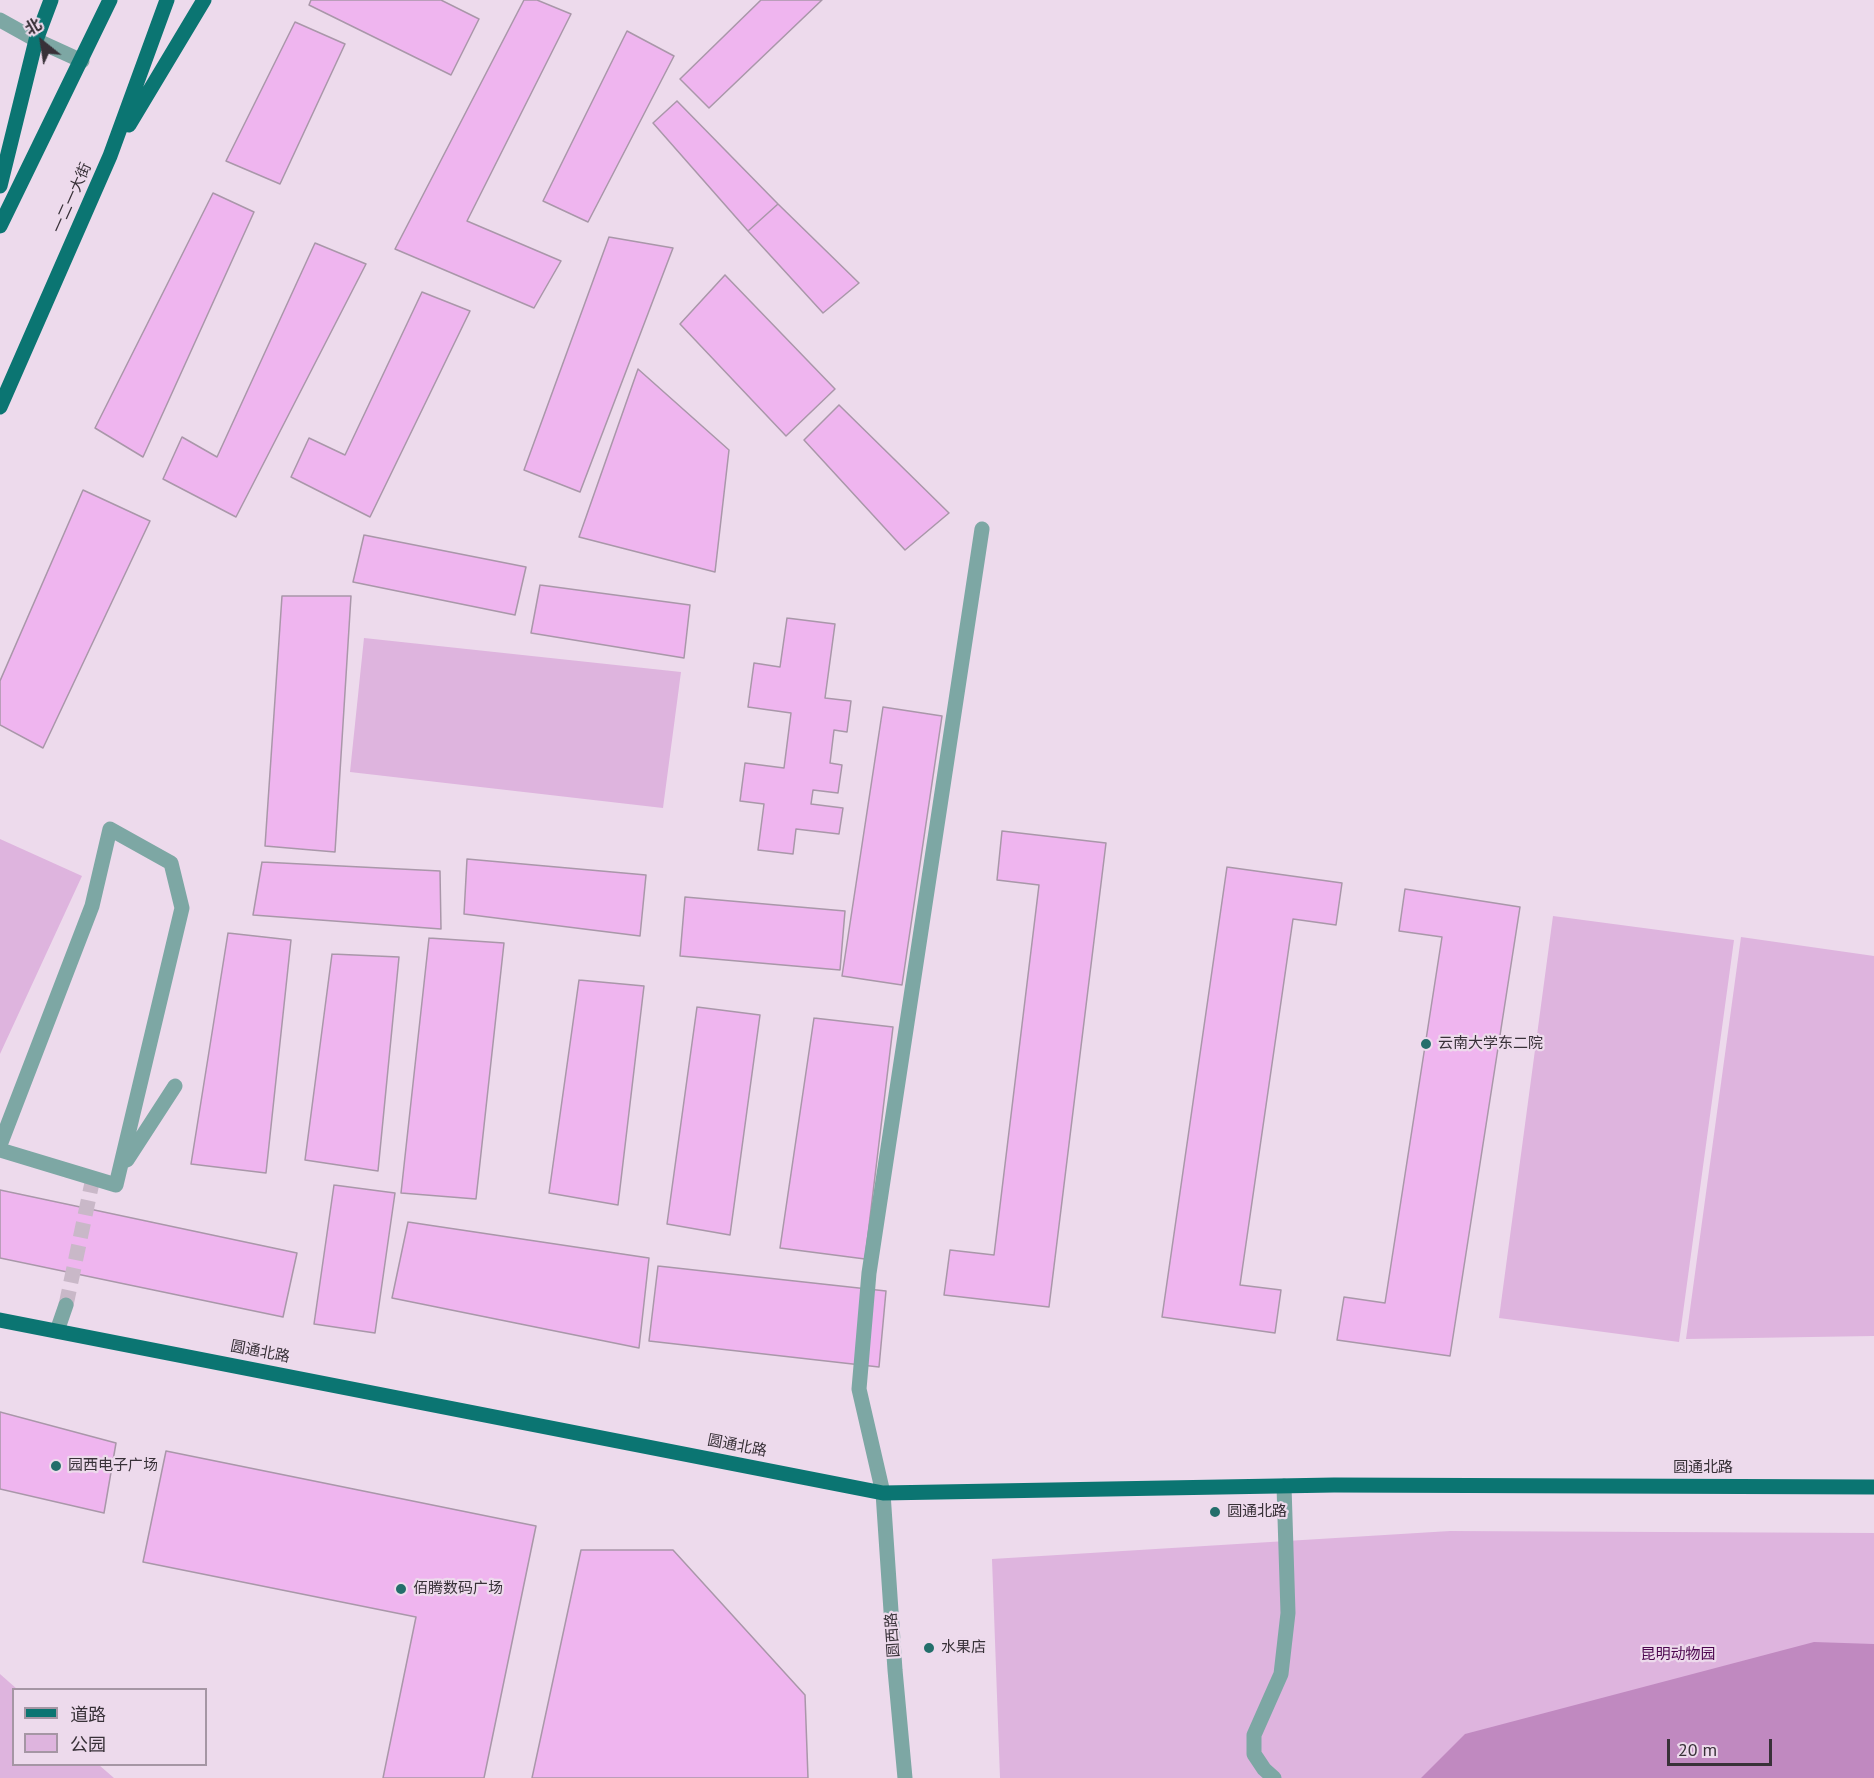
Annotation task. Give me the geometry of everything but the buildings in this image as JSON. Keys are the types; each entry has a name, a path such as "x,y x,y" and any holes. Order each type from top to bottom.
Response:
{"main road":[{"path":"0,186 36,40 51,0"},
{"path":"0,226 110,0"},
{"name":"一二一大街","path":"0,407 110,156 167,0"},
{"path":"110,156 204,0"},
{"name":"圆通北路","path":"0,1320 883,1492 1284,1486 1874,1487"}],"street":[{"path":"0,20 82,61"},
{"name":"圆西路","path":"905,1778 883,1492 859,1389 869,1274 982,529"},
{"path":"0,1144 92,906 110,830 171,863 182,908 116,1185 0,1150"},
{"path":"120,1170 175,1086"},
{"path":"57,1331 66,1305"},
{"path":"1274,1778 1254,1754 1254,1736 1281,1674 1288,1613 1284,1486"}],"green space":[{"path":"364,638 681,672 663,808 350,772"},
{"path":"0,839 82,876 0,1054"},
{"path":"1553,916 1734,940 1679,1342 1499,1318"},
{"path":"1741,937 1874,956 1874,1336 1686,1339"},
{"name":"昆明动物园","path":"1450,1531 1874,1533 1874,1778 1000,1778 992,1559"},
{"path":"0,1674 16,1688 12,1688 12,1766 100,1766 114,1778 0,1778"}],"shaded area":[{"path":"1814,1642 1874,1644 1874,1778 1421,1778 1465,1734"}],"tunnel":[{"path":"66,1305 93,1178"}],"place":[{"name":"云南大学东二院","path":"1426,1044"},
{"name":"园西电子广场","path":"56,1466"},
{"name":"圆通北路","path":"1215,1512"},
{"name":"佰腾数码广场","path":"401,1589"},
{"name":"水果店","path":"929,1648"}]}
